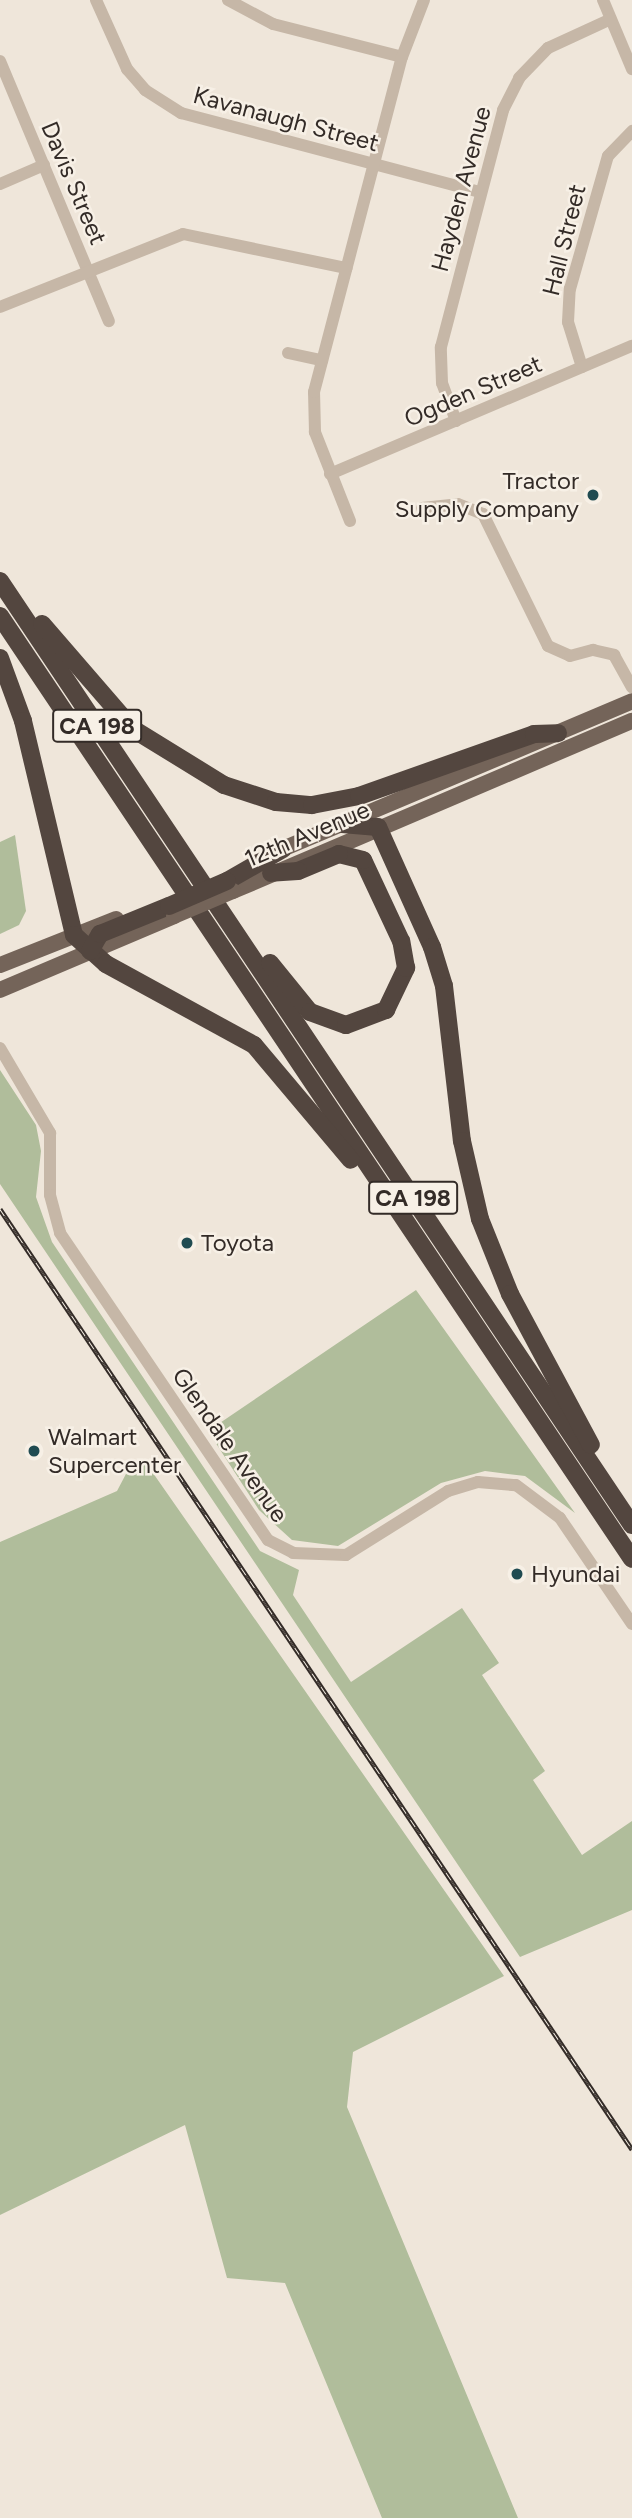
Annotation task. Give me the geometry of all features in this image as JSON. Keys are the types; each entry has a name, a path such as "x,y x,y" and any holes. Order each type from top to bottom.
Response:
{"highway":[{"path":"0,567 88,684 125,722 205,774 258,798 331,803 431,774 534,734 558,733"},
{"name":"CA 198","path":"0,581 632,1524"},
{"name":"CA 198","path":"0,616 632,1559"},
{"path":"0,658 23,721 74,934 90,951 233,1030 277,1066 481,1335"},
{"path":"342,824 378,827 444,986 464,1152 495,1262 632,1524"},
{"path":"90,951 100,934 228,882 283,849"},
{"path":"194,872 310,1012 346,1025 386,1010 402,987 406,956 369,867 348,853 271,873"}],"main road":[{"name":"12th Avenue","path":"283,849 632,701"},
{"name":"12th Avenue","path":"228,882 271,873 632,721"},
{"path":"0,965 74,934 169,907"},
{"path":"0,990 90,951"}],"street":[{"name":"Kavanaugh Street","path":"96,0 127,69 161,103 481,192"},
{"path":"228,0 273,24 402,57"},
{"path":"350,521 330,474 313,414 322,360 376,164 402,57 424,0"},
{"path":"603,0 632,69"},
{"name":"Hayden Avenue","path":"456,421 442,383 441,347 503,110 519,78 548,48 611,19"},
{"name":"Davis Street","path":"0,61 109,321"},
{"name":"Hall Street","path":"582,368 568,322 570,289 608,156 632,131"},
{"path":"0,184 44,165"},
{"path":"0,307 183,234 346,268"},
{"name":"Ogden Street","path":"330,474 632,346"},
{"path":"288,353 322,360"},
{"path":"422,508 472,509 500,537 548,646 570,656 593,650 614,655 632,687"},
{"name":"Glendale Avenue","path":"0,1048 50,1133 50,1195 60,1233 268,1540 293,1553 346,1555 448,1491 478,1482 516,1485 560,1518 632,1625"}],"green space":[{"path":"15,835 26,911 19,925 0,934 0,842"},
{"path":"0,1070 36,1125 41,1151 36,1197 52,1242 260,1551 299,1570 293,1595 351,1682 462,1608 499,1663 482,1675 545,1771 533,1780 582,1855 632,1821 632,1910 520,1957 0,1184"},
{"path":"416,1290 575,1513 525,1476 485,1471 441,1483 338,1546 292,1540 259,1510 208,1431"},
{"path":"146,1463 504,1976 353,2052 347,2107 518,2518 382,2518 285,2283 227,2278 185,2125 0,2215 0,1542 117,1491 127,1472"}],"railway":[{"path":"0,1209 632,2149"}],"place":[{"name":"Tractor Supply Company","path":"593,495"},
{"name":"Toyota","path":"187,1243"},
{"name":"Walmart Supercenter","path":"34,1451"},
{"name":"Hyundai","path":"517,1574"}]}
